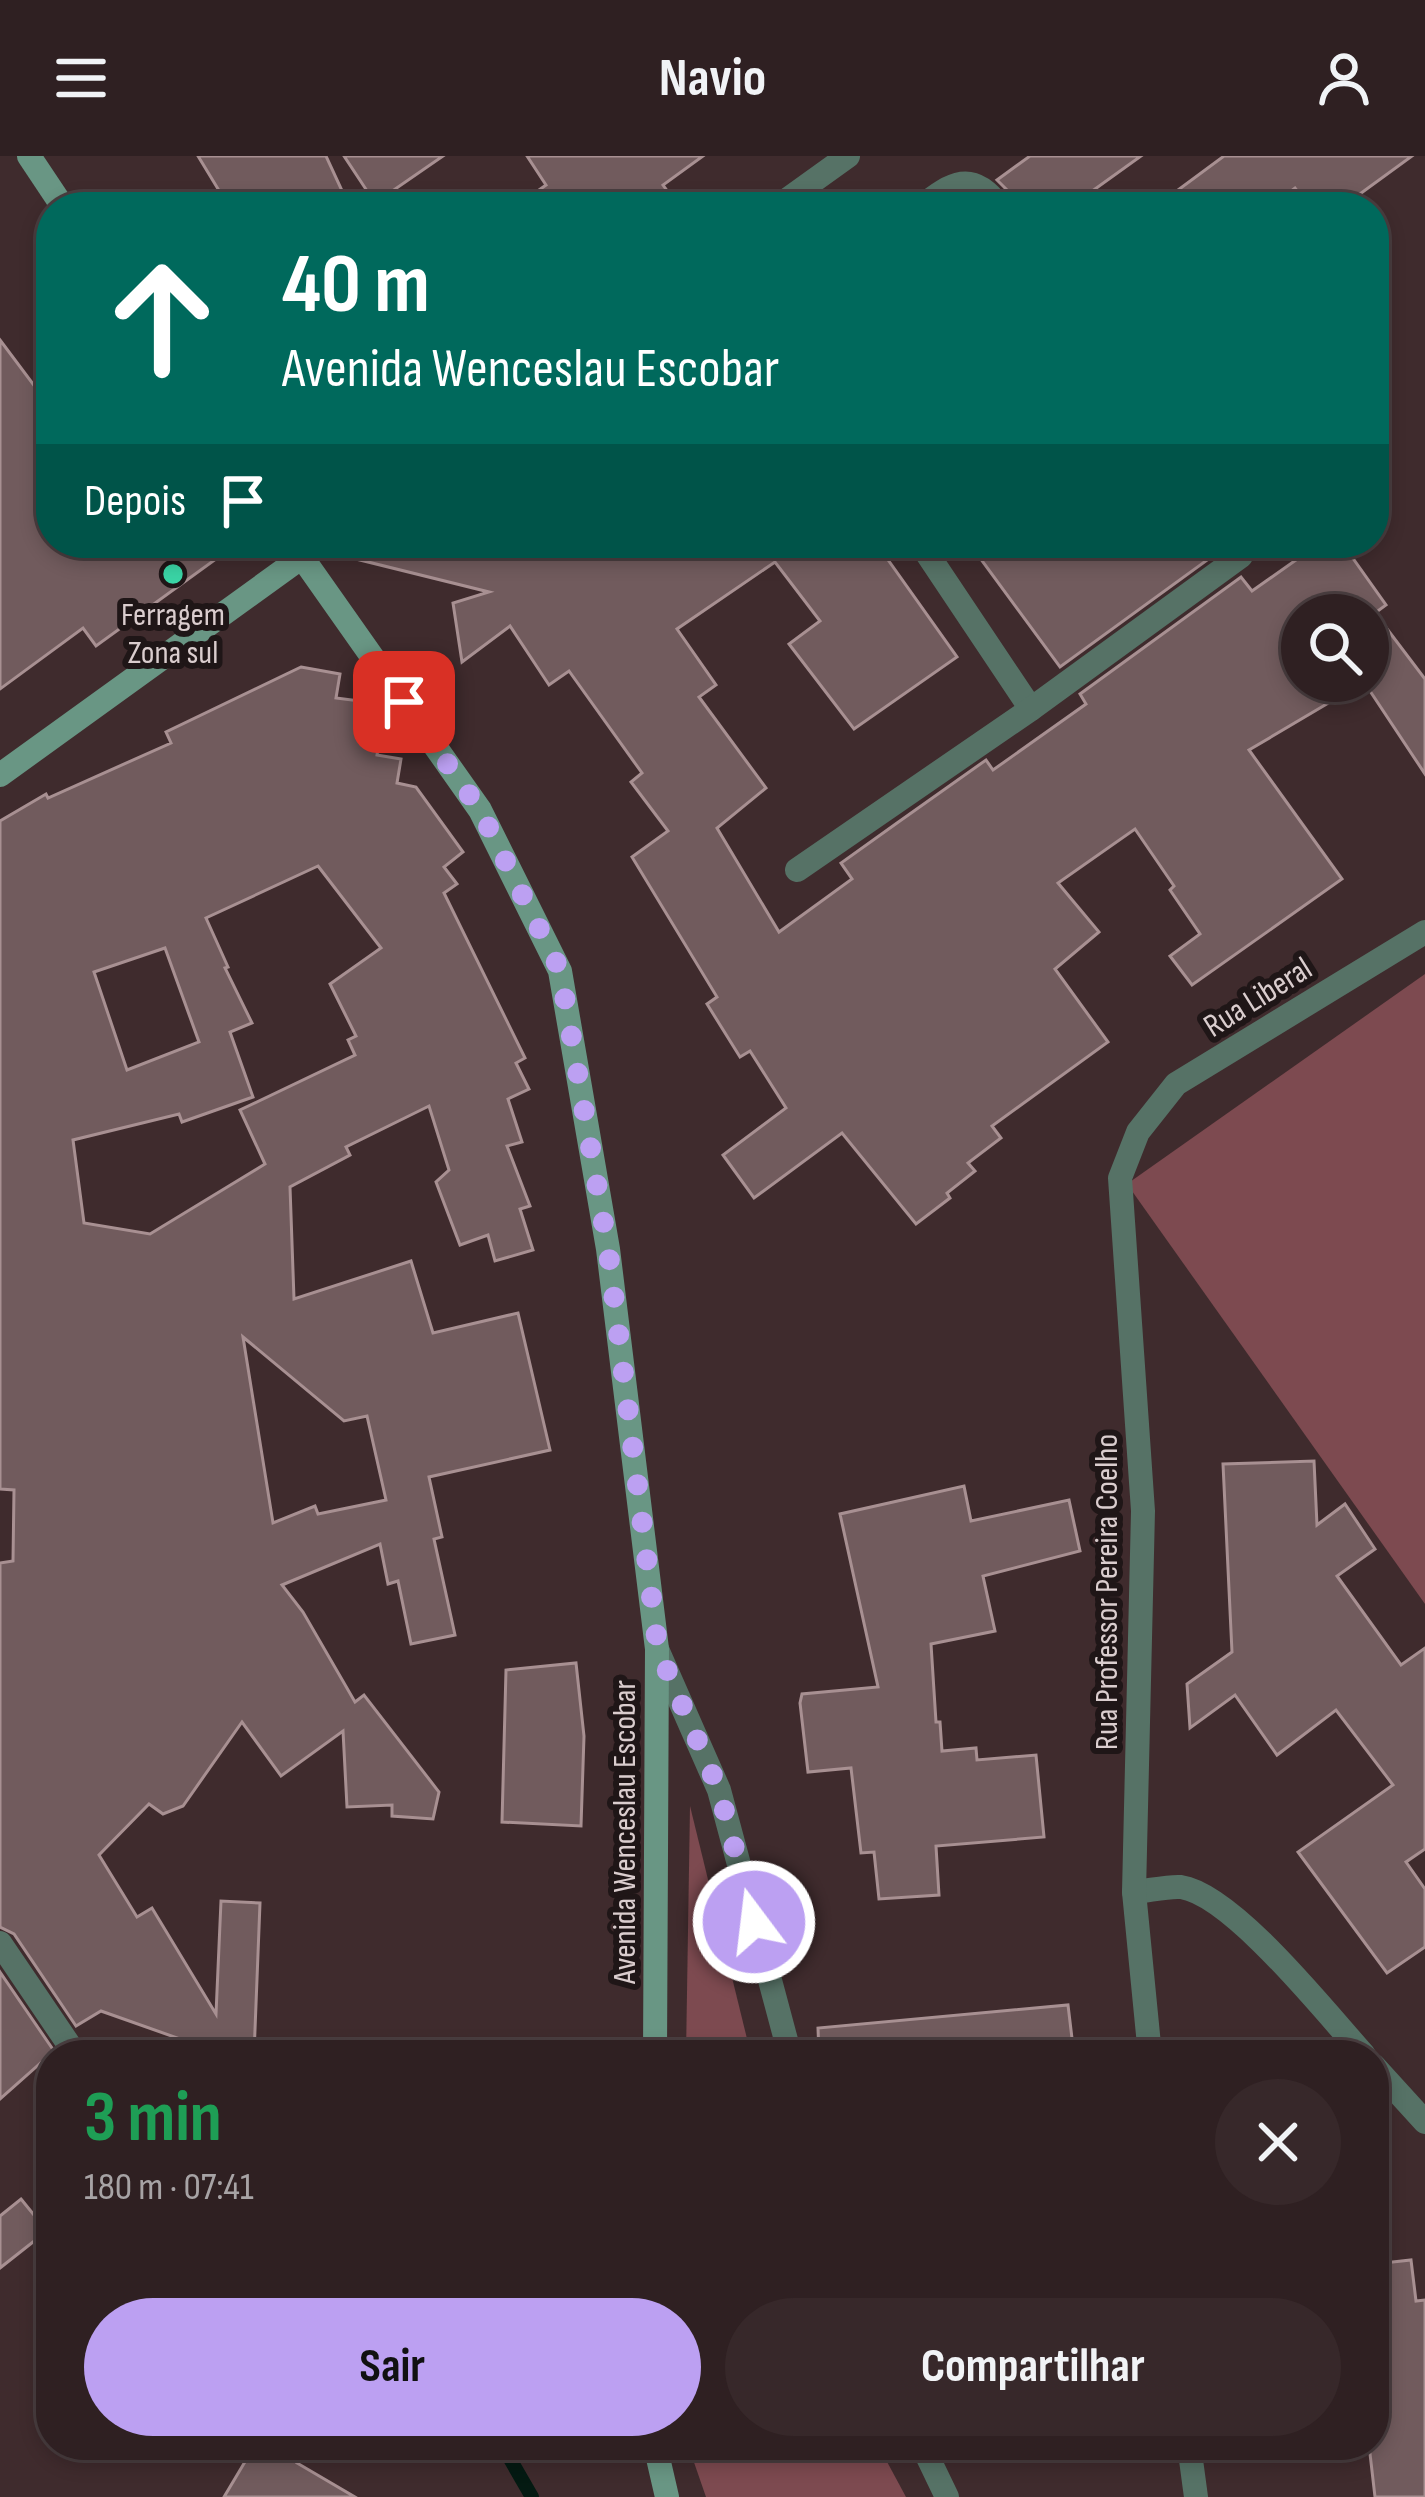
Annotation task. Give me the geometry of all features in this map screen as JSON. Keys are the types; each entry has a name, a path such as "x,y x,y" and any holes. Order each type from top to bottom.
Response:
{"main road":[{"path":"29,156 54,192"},
{"path":"0,775 292,558"},
{"name":"Avenida Wenceslau Escobar","path":"312,558 480,810 560,970 608,1249 658,1649 655,2040"},
{"path":"659,2460 667,2497"}],"street":[{"path":"798,192 848,156"},
{"path":"941,192 950,185 968,183 989,192"},
{"path":"930,558 1031,709"},
{"path":"797,870 1031,709 1238,558"},
{"name":"Rua Liberal","path":"1138,1132 1177,1084 1425,932"},
{"name":"Rua Professor Pereira Coelho","path":"1138,1132 1120,1178 1143,1511 1134,1892 1149,2040"},
{"path":"658,1649 719,1790 786,2040"},
{"path":"1134,1892 1182,1887 1214,1903 1263,1944 1350,2040"},
{"path":"0,1943 66,2040"},
{"path":"1389,2082 1425,2122"},
{"path":"929,2460 947,2497"},
{"path":"1191,2460 1196,2497"}],"shaded area":[{"path":"1425,974 1425,1604 1127,1184"},
{"path":"690,1806 747,2040 686,2040"},
{"path":"693,2460 886,2460 906,2497 706,2497"}],"building":[{"path":"198,156 326,156 343,192 220,192"},
{"path":"344,156 443,156 391,192 368,192"},
{"path":"527,156 703,156 663,185 668,192 536,192 546,185"},
{"path":"1030,156 1141,156 1091,192 1009,192 997,180"},
{"path":"1224,156 1412,156 1363,192 1298,192 1295,188 1290,192 1175,192"},
{"path":"0,340 36,388 36,558 217,558 96,646 83,628 0,689"},
{"path":"352,558 887,558 957,657 854,729 789,644 820,621 775,562 677,629 716,685 699,697 766,788 717,828 779,932 852,879 841,863 986,760 993,770 1086,704 1080,694 1241,577 1252,591 1299,558 1353,558 1378,594 1281,594 1281,702 1330,702 1249,750 1342,879 1192,985 1170,956 1200,934 1135,829 1058,883 1099,932 1055,969 1108,1042 992,1126 1001,1138 968,1163 975,1171 947,1193 950,1198 916,1224 842,1133 754,1198 723,1155 786,1108 750,1051 740,1057 707,1004 717,997 632,857 668,831 631,782 642,773 569,671 549,685 510,626 462,662 453,603 489,592"},
{"path":"980,558 1210,558 1060,667"},
{"path":"1389,631 1425,679 1425,774 1377,702 1389,702"},
{"path":"301,667 340,674 336,698 360,701 356,725 381,730 377,755 401,759 397,783 416,787 463,852 444,867 457,884 444,893 525,1058 516,1063 529,1089 508,1099 522,1142 507,1146 530,1206 520,1209 533,1250 495,1261 488,1235 460,1245 436,1182 449,1170 429,1106 346,1147 350,1155 290,1187 294,1299 411,1261 433,1333 518,1313 550,1450 429,1477 442,1537 434,1539 455,1635 411,1644 398,1581 388,1584 380,1544 282,1585 355,1702 364,1695 439,1792 433,1819 392,1816 392,1805 347,1807 343,1731 281,1776 242,1722 183,1806 163,1814 149,1804 99,1855 137,1917 152,1908 216,2014 221,1901 260,1903 255,2040 183,2040 101,2011 76,2026 14,1934 0,1927 0,1563 13,1561 14,1490 0,1489 0,821 46,794 48,798 171,743 166,732","holes":["318,866 381,948 330,984 356,1036 348,1040 355,1055 240,1110 265,1164 150,1234 84,1223 73,1140 179,1114 182,1122 253,1097 230,1032 252,1023 206,918","165,948 199,1042 127,1070 94,972","243,1337 344,1421 367,1416 386,1500 318,1514 315,1506 273,1523"]},
{"path":"1314,1461 1317,1525 1345,1504 1375,1549 1337,1576 1401,1665 1425,1648 1425,1849 1406,1862 1425,1889 1425,1947 1387,1973 1298,1852 1393,1785 1336,1710 1277,1755 1235,1695 1190,1728 1187,1684 1232,1652 1223,1464"},
{"path":"964,1486 971,1521 1069,1500 1080,1551 983,1576 995,1631 931,1644 942,1751 976,1748 977,1760 1036,1755 1044,1837 936,1846 939,1895 879,1899 874,1852 861,1853 851,1768 808,1772 800,1703 802,1694 878,1687 840,1514"},
{"path":"576,1663 584,1736 581,1826 502,1822 506,1670"},
{"path":"0,1972 46,2040 36,2040 36,2067 0,2099"},
{"path":"1068,2005 1072,2040 818,2040 818,2028"},
{"path":"21,2199 36,2217 36,2240 0,2268 0,2216"},
{"path":"1411,2260 1416,2301 1425,2300 1425,2497 1375,2497 1371,2460 1389,2460 1389,2262"},
{"path":"246,2460 298,2460 355,2497 224,2497"}],"waterway":[{"path":"511,2460 532,2497"}],"place":[{"name":"Ferragem Zona sul","path":"173,574"}],"route":[{"path":"404,702 480,810 560,970 608,1249 658,1649 719,1790 754,1922"}]}
